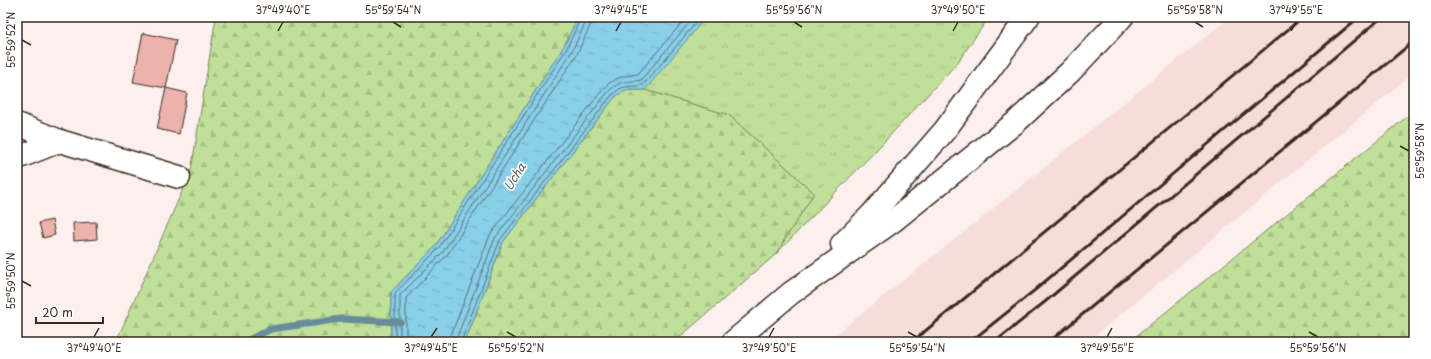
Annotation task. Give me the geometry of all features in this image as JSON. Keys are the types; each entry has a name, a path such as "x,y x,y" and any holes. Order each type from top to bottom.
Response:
{"main road":[{"path":"733,342 791,293 872,214 945,130 1028,17"},
{"path":"791,293 893,221 1016,122 1070,72 1122,17"},
{"path":"17,124 60,141 178,177"},
{"path":"17,158 60,141"}],"shaded area":[{"path":"1230,17 1414,17 1414,73 1087,342 826,342 984,216"}],"green space":[{"path":"216,17 578,17 564,46 435,247 391,292 391,342 116,342 191,171"},
{"path":"626,17 989,17 958,62 883,143 775,255 814,193 729,115 645,90"},
{"path":"629,90 645,90 729,115 814,193 775,255 674,342 465,342 503,242 614,98 621,92"},
{"path":"1414,111 1414,342 1129,342"}],"water":[{"name":"Ucha","path":"578,17 706,17 645,90 628,91 614,98 503,242 465,342 391,342 391,292 435,247 564,46"}],"building":[{"path":"143,33 176,40 166,88 133,82"},
{"path":"166,88 187,93 179,134 157,129"},
{"path":"52,220 55,235 43,238 39,223"},
{"path":"96,222 97,239 74,241 73,223"}],"waterway":[{"path":"244,342 271,329 341,319 400,322"}],"railway":[{"path":"912,342 1303,17"},
{"path":"970,342 1035,290 1359,17"},
{"path":"995,342 1046,301 1382,17"},
{"path":"1049,342 1414,41"}]}
